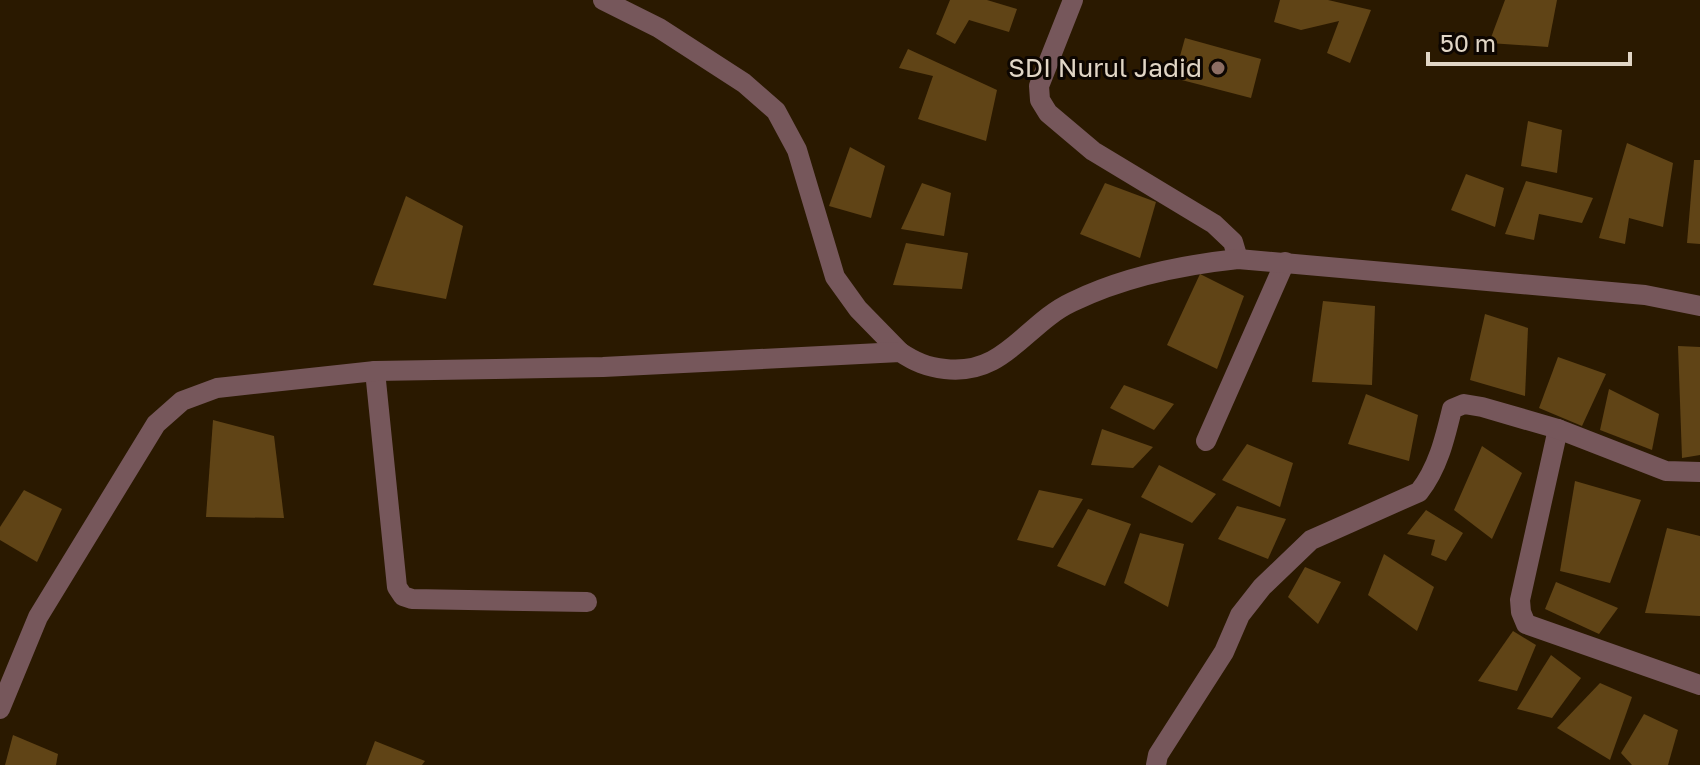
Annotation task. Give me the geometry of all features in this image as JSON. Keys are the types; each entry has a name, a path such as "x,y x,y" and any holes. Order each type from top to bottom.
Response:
{"street":[{"path":"603,0 671,35 744,83 776,111 797,150 835,277 858,309 900,352 919,365 954,370 973,369 997,360 1067,303 1103,288 1190,264 1238,259 1645,295 1700,306"},
{"path":"1073,0 1039,86 1040,100 1048,113 1093,151 1214,224 1233,242 1238,259"},
{"path":"1206,441 1285,262"},
{"path":"0,709 38,617 156,424 182,401 217,388 375,371 603,367 900,352"},
{"path":"375,371 397,587 403,596 412,599 587,602"},
{"path":"1156,765 1158,755 1224,652 1240,615 1262,587 1311,540 1419,492 1428,480 1445,440 1452,409 1464,404 1482,407 1558,429 1666,471 1700,472"},
{"path":"1558,429 1520,600 1526,624 1700,685"}],"building":[{"path":"950,0 987,0 1017,9 1009,32 969,20 955,44 936,34"},
{"path":"1280,0 1328,0 1371,10 1350,63 1327,53 1339,21 1301,30 1274,22"},
{"path":"1505,0 1557,0 1548,47 1489,43"},
{"name":"SDI Nurul Jadid","path":"1185,38 1261,59 1251,98 1174,78"},
{"path":"908,49 997,90 986,141 918,119 933,76 899,68"},
{"path":"1528,121 1562,130 1557,173 1521,166"},
{"path":"1627,143 1673,163 1663,227 1629,218 1625,244 1599,238"},
{"path":"850,147 885,166 871,218 829,206"},
{"path":"1694,160 1700,160 1700,244 1687,243"},
{"path":"1466,174 1504,188 1495,227 1451,210"},
{"path":"1526,181 1593,198 1582,223 1539,214 1534,240 1505,234"},
{"path":"922,183 951,193 944,236 901,229"},
{"path":"1105,183 1156,202 1140,258 1080,234"},
{"path":"406,196 463,226 446,299 373,285"},
{"path":"906,243 968,253 962,289 893,285"},
{"path":"1200,274 1244,296 1217,369 1167,345"},
{"path":"1323,301 1375,306 1372,385 1312,382"},
{"path":"1485,314 1528,328 1525,396 1470,380"},
{"path":"1678,346 1700,347 1700,455 1682,458"},
{"path":"1558,357 1606,374 1582,426 1539,408"},
{"path":"1124,385 1174,404 1154,430 1110,408"},
{"path":"1609,389 1659,414 1652,450 1600,430"},
{"path":"1366,394 1418,415 1409,461 1348,444"},
{"path":"213,420 274,436 284,518 206,517"},
{"path":"1102,429 1153,447 1133,468 1091,465"},
{"path":"1247,444 1293,463 1280,507 1222,480"},
{"path":"1482,446 1522,473 1492,539 1454,510"},
{"path":"1159,465 1216,494 1192,523 1141,497"},
{"path":"1575,481 1641,500 1610,583 1560,571"},
{"path":"24,490 62,509 37,562 0,540 0,527"},
{"path":"1039,490 1083,499 1053,548 1017,540"},
{"path":"1237,506 1286,519 1268,559 1218,539"},
{"path":"1088,509 1131,524 1105,586 1057,566"},
{"path":"1426,510 1463,533 1446,561 1431,555 1435,540 1407,534"},
{"path":"1667,528 1700,536 1700,616 1645,613"},
{"path":"1140,533 1184,544 1168,607 1124,583"},
{"path":"1384,554 1434,587 1417,631 1368,595"},
{"path":"1305,567 1341,582 1318,624 1288,597"},
{"path":"1556,582 1618,608 1599,634 1545,609"},
{"path":"1513,631 1536,645 1517,691 1478,681"},
{"path":"1551,655 1581,678 1552,718 1517,709"},
{"path":"1600,683 1632,697 1610,760 1557,728"},
{"path":"1644,714 1678,730 1668,765 1632,765 1621,753"},
{"path":"13,735 58,754 56,765 5,765"},
{"path":"375,741 425,761 422,765 366,765"}],"place":[{"name":"SDI Nurul Jadid","path":"1218,68"}]}
